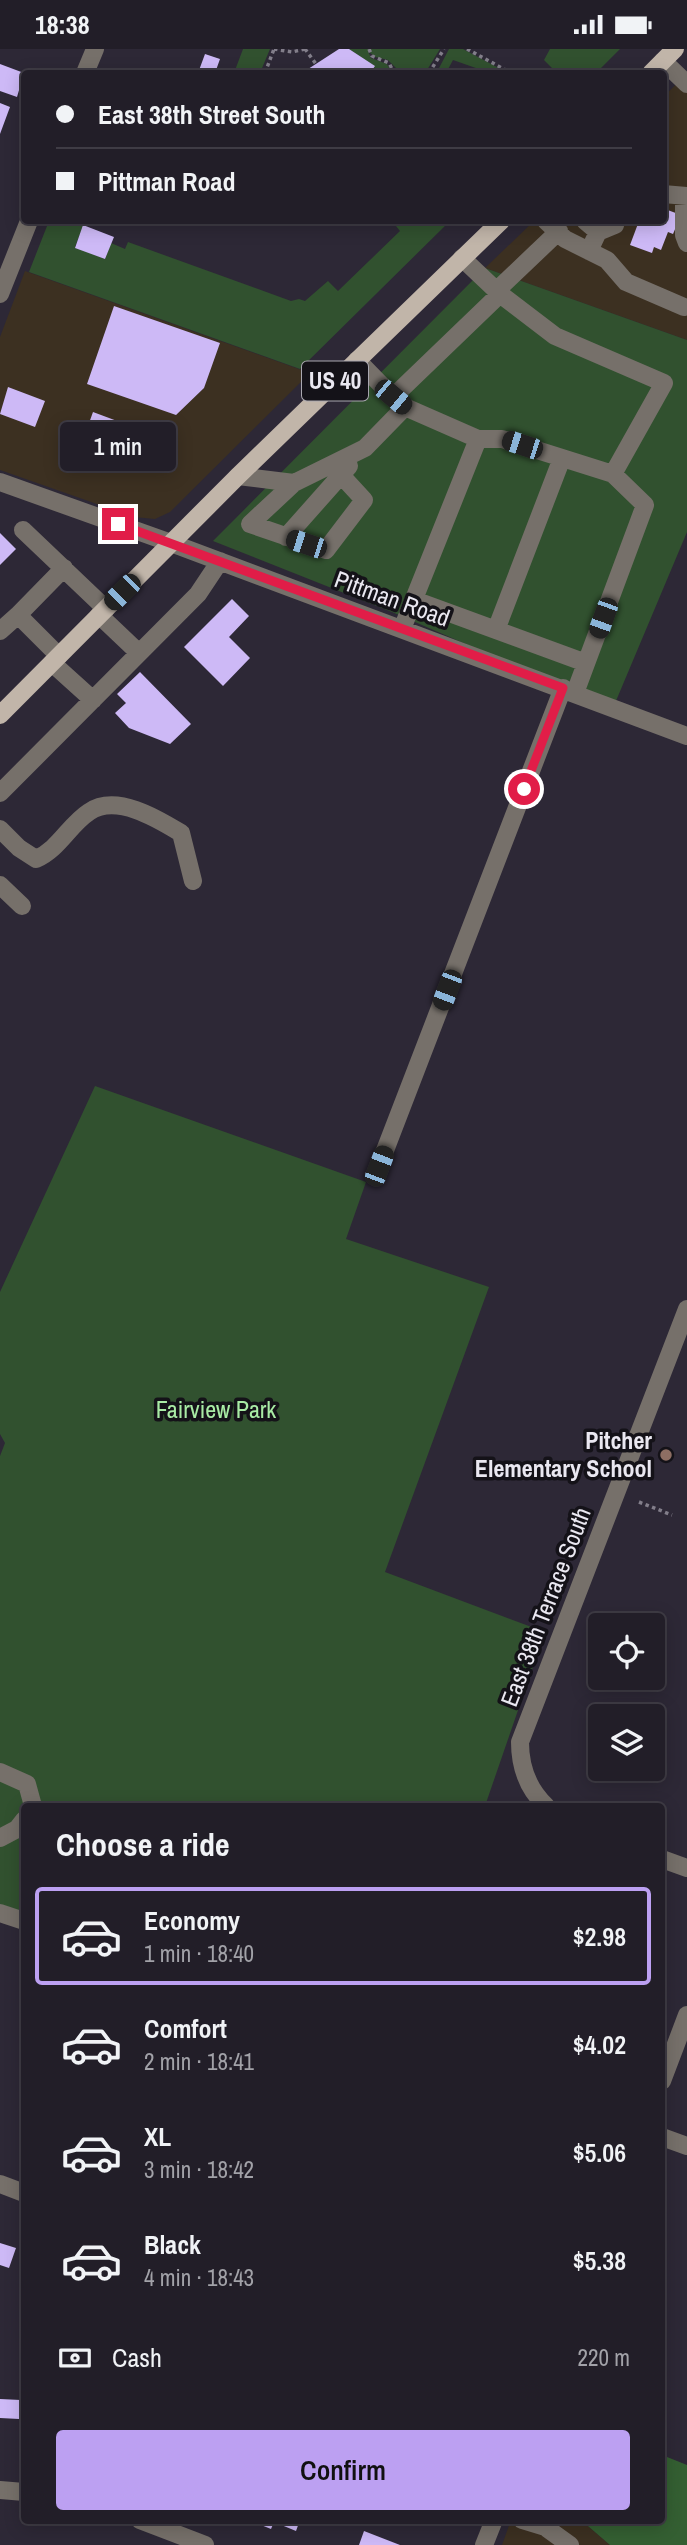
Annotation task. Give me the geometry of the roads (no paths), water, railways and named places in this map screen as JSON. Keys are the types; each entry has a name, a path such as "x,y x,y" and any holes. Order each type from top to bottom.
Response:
{"main road":[{"name":"US 40","path":"0,715 238,476 498,224"}],"street":[{"path":"86,70 95,49"},
{"path":"663,61 687,84"},
{"path":"667,194 686,196 684,235 687,243"},
{"path":"0,294 28,224"},
{"path":"589,251 592,226 615,224"},
{"path":"286,537 365,448 399,402 498,292 552,226 565,239 607,260 626,282 684,307"},
{"path":"462,258 498,292 555,336 664,383 613,474"},
{"path":"357,360 399,402 478,439 502,439 613,474 645,505 586,663 569,691 379,1166"},
{"path":"402,629 478,439"},
{"path":"341,475 364,500 326,550 250,524 294,482 365,448"},
{"path":"496,630 562,458"},
{"path":"238,476 294,482"},
{"name":"Pittman Road","path":"0,482 220,561 687,736"},
{"path":"23,530 64,568 139,653"},
{"path":"0,793 198,594 220,561"},
{"path":"0,631 64,568"},
{"path":"414,600 586,663"},
{"path":"18,615 93,700"},
{"path":"0,829 19,848 36,859 49,854 90,811 102,807 138,809 181,834 193,881"},
{"path":"0,885 22,906"},
{"name":"East 38th Terrace South","path":"544,1803 527,1780 520,1742 687,1309"},
{"path":"0,1772 27,1784 32,1803"},
{"path":"0,1838 21,1824"},
{"path":"665,1860 687,1868"},
{"path":"0,1913 21,1920"},
{"path":"665,2073 687,2015"},
{"path":"665,2138 687,2146"},
{"path":"0,2184 21,2192"},
{"path":"0,2490 21,2492"},
{"path":"150,2524 205,2545"},
{"path":"484,2545 492,2524"},
{"path":"528,2524 551,2538 570,2545"}],"place":[{"name":"Pitcher Elementary School","path":"666,1455"}],"park label":[{"name":"Fairview Park","path":"216,1410"}]}
